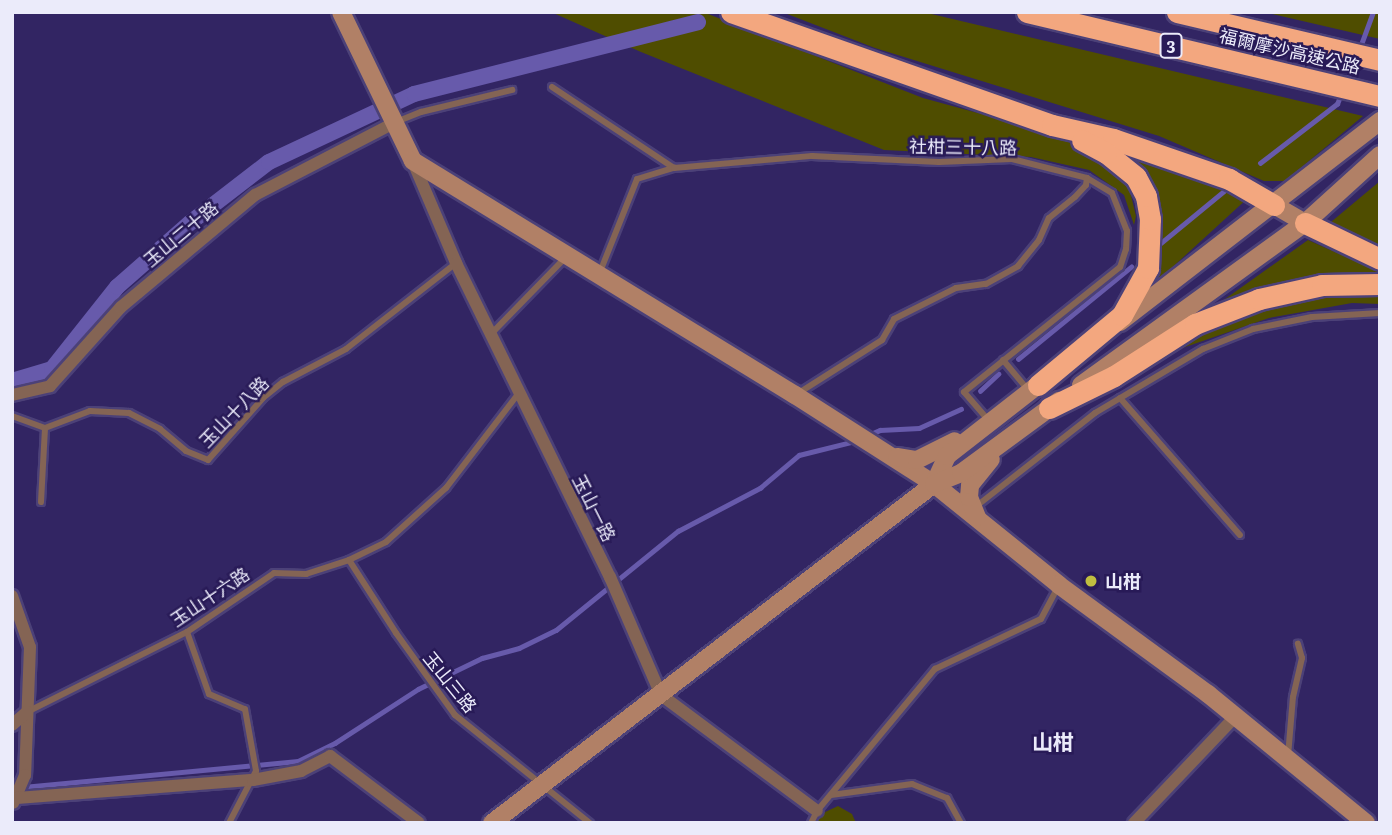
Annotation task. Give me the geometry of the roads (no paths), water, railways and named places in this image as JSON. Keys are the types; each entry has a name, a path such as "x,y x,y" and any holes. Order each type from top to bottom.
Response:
{"highway":[{"path":"731,12 1052,125 1113,139 1229,179 1274,205"},
{"name":"福爾摩沙高速公路","path":"1027,12 1380,96"},
{"name":"福爾摩沙高速公路","path":"1177,12 1380,60"},
{"path":"1033,388 1122,315 1148,268 1151,243 1146,196 1136,177 1107,153 1052,125"},
{"path":"1305,223 1380,259"},
{"path":"1049,408 1114,376 1195,324 1259,299 1322,285 1380,284"}],"main road":[{"path":"341,12 413,161 796,395 934,484 976,514 1059,585 1236,716 1361,821"},
{"path":"934,484 947,456 988,421 1274,205 1380,121"},
{"path":"492,823 934,484 961,473 1305,223 1380,155"},
{"path":"1274,205 1305,223"},
{"path":"891,455 917,460 936,452 988,421"},
{"path":"976,514 968,497 971,485 1011,437"}],"street":[{"name":"玉山二十路","path":"12,395 50,386 121,307 255,195 394,122"},
{"name":"玉山一路","path":"413,161 456,263 610,577 661,695 814,817"},
{"path":"12,596 30,647 23,780 15,799 301,771 330,756 419,823"},
{"path":"12,726 27,712"},
{"path":"1134,823 1236,716"}],"lane":[{"path":"552,86 674,168"},
{"path":"394,122 421,112 512,90"},
{"name":"社柑三十八路","path":"599,274 637,180 674,168 812,156 939,162 1012,159 1087,178 1112,193 1127,231 1126,249 1120,267 964,392 988,421"},
{"path":"796,395 883,340 894,319 956,288 986,284 1018,266 1039,240 1049,218 1075,198 1086,185 1087,178"},
{"path":"490,334 567,255"},
{"name":"玉山十八路","path":"45,428 90,411 129,413 160,429 186,451 208,460 263,398 283,382 346,349 456,263"},
{"path":"976,514 1095,413 1203,349 1253,328 1312,317 1380,313"},
{"path":"1003,360 1033,388"},
{"name":"玉山十六路","path":"27,712 187,632 274,573 306,574 349,560 386,542 446,488 519,393"},
{"path":"1120,398 1240,536"},
{"path":"12,416 45,428 41,502"},
{"name":"玉山三路","path":"349,560 424,674 455,715 541,787 590,823"},
{"path":"814,817 935,669 1041,619 1059,585"},
{"path":"187,632 209,694 245,709 255,776 229,823"},
{"path":"1287,757 1293,696 1302,658 1298,644"},
{"path":"831,795 912,784 947,798 961,823"}],"waterway":[{"path":"1359,50 1373,12"},
{"path":"12,381 52,369 117,287 191,222 269,162 414,94 698,22"},
{"path":"1346,82 1354,61"},
{"path":"1260,163 1337,104 1341,94"},
{"path":"1156,247 1230,186"},
{"path":"1018,359 1131,267"},
{"path":"980,391 998,374"},
{"path":"866,436 880,430 919,428 961,409"},
{"path":"23,787 298,761 335,743 418,689 482,658 519,648 556,630 678,531 760,488 799,455 855,441"}],"place":[{"name":"山柑","path":"1091,581"}],"district":[{"name":"山柑","path":"1053,741"}]}
